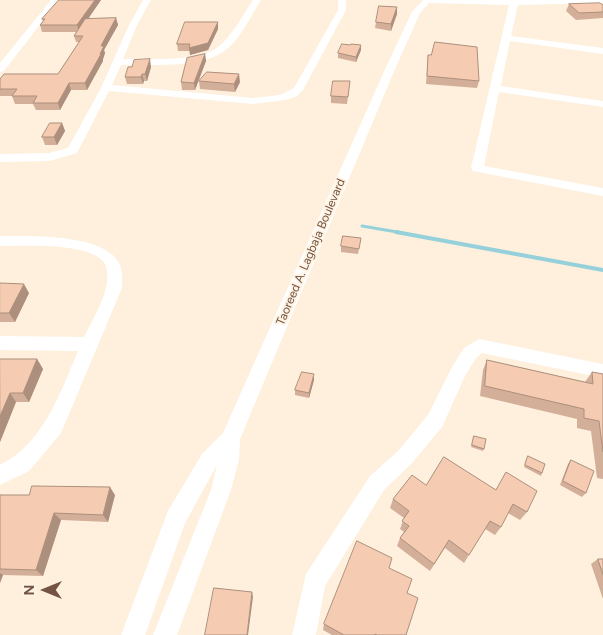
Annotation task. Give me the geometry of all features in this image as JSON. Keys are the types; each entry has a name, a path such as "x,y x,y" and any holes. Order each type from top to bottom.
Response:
{"street":[{"path":"0,69 55,0"},
{"path":"0,158 50,157 64,155 74,150 106,88 133,25 147,0"},
{"path":"116,62 204,58 218,52 226,45 257,0"},
{"path":"106,88 245,100 277,100 290,96 298,90 342,10 342,0"},
{"path":"427,0 514,3 603,1"},
{"name":"Taoreed A. Lagbaja Boulevard","path":"375,102 416,12 427,0"},
{"path":"514,3 477,168 603,192"},
{"path":"506,38 603,51"},
{"name":"Taoreed A. Lagbaja Boulevard","path":"165,635 221,490 229,459 230,439 392,65"},
{"path":"495,88 603,104"},
{"path":"0,241 59,242 106,254 113,264 114,288 54,427 22,464 0,475"},
{"path":"0,343 89,344"},
{"path":"304,635 314,582 377,483 405,457 435,422 458,372 470,353 479,346 603,371"},
{"name":"Taoreed A. Lagbaja Boulevard","path":"133,635 176,518 209,460 230,439"}],"building":[{"path":"59,0 95,0 77,25 40,25 45,19 42,19"},
{"path":"600,3 603,5 603,12 579,13 569,4"},
{"path":"379,6 397,7 391,24 376,22"},
{"path":"116,18 101,46 104,46 101,54 85,83 69,83 58,103 33,103 37,96 12,96 17,89 0,89 0,79 4,74 58,74 83,36 74,36 85,19"},
{"path":"185,22 218,22 208,43 189,48 190,44 177,44"},
{"path":"435,42 477,47 479,81 427,76 428,55 431,55"},
{"path":"342,44 361,45 356,57 338,53"},
{"path":"205,54 194,83 181,82 187,58"},
{"path":"150,59 145,74 142,74 141,77 125,77 128,67 132,67 134,60"},
{"path":"207,72 239,74 234,84 199,81"},
{"path":"333,81 350,81 348,97 331,96"},
{"path":"50,123 62,123 54,137 42,137"},
{"path":"343,236 361,238 359,249 341,246"},
{"path":"0,283 24,284 9,313 0,313"},
{"path":"0,359 37,359 23,393 10,393 0,416"},
{"path":"487,360 593,384 592,372 603,374 603,452 599,421 584,418 584,409 485,386"},
{"path":"302,372 314,374 309,393 295,390"},
{"path":"474,436 486,439 484,449 472,445"},
{"path":"528,456 545,464 542,473 525,465"},
{"path":"444,457 496,490 506,472 537,491 527,512 513,504 501,527 490,521 469,555 449,540 434,564 400,538 409,526 402,521 409,511 393,499 412,475 426,485"},
{"path":"571,460 594,471 586,493 563,481"},
{"path":"32,486 110,487 103,515 54,513 36,570 0,569 0,495 29,495"},
{"path":"357,541 392,558 389,568 412,579 407,593 418,598 406,635 344,635 324,624"},
{"path":"598,559 603,559 603,574"},
{"path":"214,588 252,592 247,635 205,635"}],"waterway":[{"path":"362,226 403,233"},
{"path":"396,232 603,270"}]}
